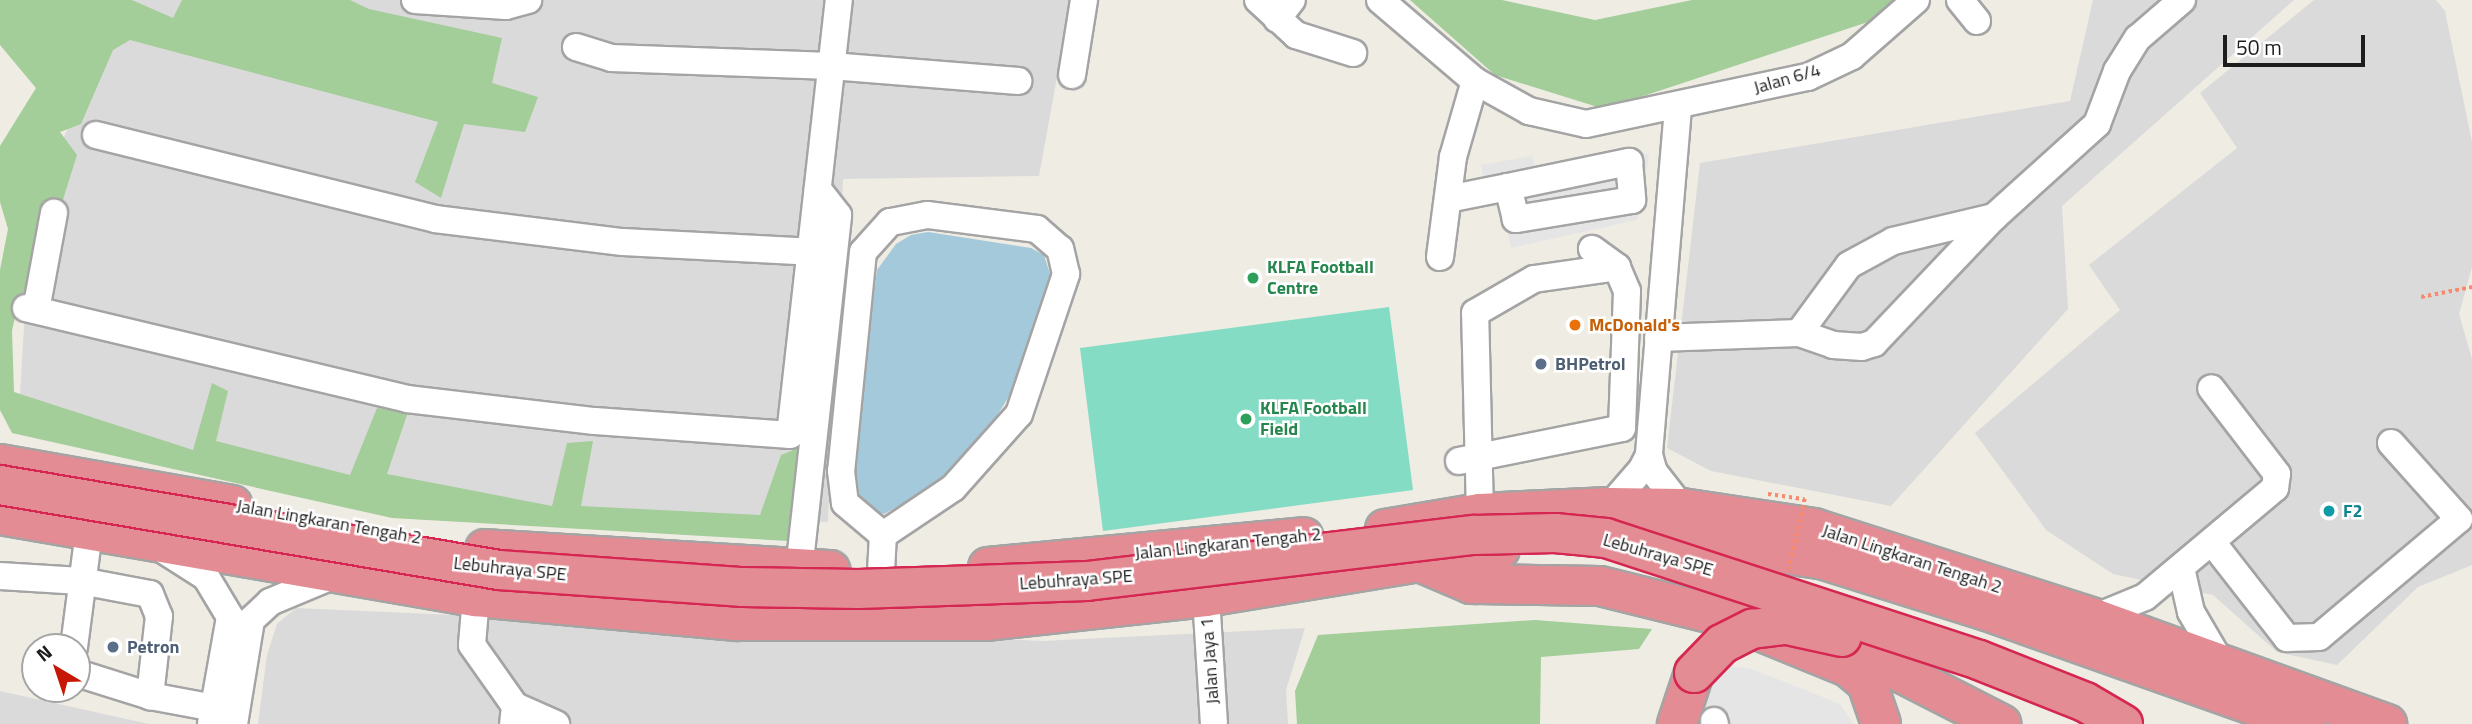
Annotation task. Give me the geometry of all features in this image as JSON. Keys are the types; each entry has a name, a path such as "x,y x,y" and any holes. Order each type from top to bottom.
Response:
{"highway":[{"name":"Jalan Lingkaran Tengah 2","path":"11,473 491,550 799,570 882,553 1039,564 1390,528 1480,513 1609,507 1682,508 1815,527 2094,618 2387,724"},
{"name":"Lebuhraya SPE","path":"11,473 499,570 743,587 871,589 1087,582 1475,535 1555,533 1606,538 1979,660 2085,702 2123,724"},
{"name":"Jalan Lingkaran Tengah 2","path":"0,515 335,575 476,597 737,621 985,621 1206,597 1554,542 1685,540 1806,555 1987,611 2306,724"},
{"path":"1422,563 1471,584 1600,586 1725,617 1848,667 1867,683 1881,724"},
{"name":"Lebuhraya SPE","path":"1600,586 1689,595 1747,610 1843,643 1998,723"},
{"path":"1676,724 1695,673 1704,659 1736,635 1787,625 1832,634 2088,724"},
{"path":"1958,724 1998,723"}],"street":[{"path":"415,0 506,6 528,0"},
{"path":"54,213 31,309 407,399 595,421 790,435 839,0"},
{"path":"1072,75 1084,0"},
{"path":"1258,0 1284,10 1327,48 1353,53"},
{"name":"Jalan 6/4","path":"1380,0 1475,81 1529,111 1559,121 1586,124 1678,108 1808,77 1852,56 1916,0"},
{"path":"1960,0 1977,21"},
{"path":"1658,338 1799,333 1833,345 1863,347 1874,343 1994,216 2097,124 2117,71 2138,38 2182,0"},
{"path":"576,47 611,58 831,66 1018,82"},
{"path":"1440,257 1453,157 1475,81"},
{"path":"1678,108 1649,455 1654,472 1682,508"},
{"path":"96,135 435,219 623,242 811,252"},
{"path":"1448,199 1508,187"},
{"path":"799,570 838,215 818,190"},
{"path":"928,215 1037,229 1060,249 1066,274 1019,414 953,488 882,553 845,503 841,471 863,252 890,222 928,215"},
{"path":"1799,333 1849,265 1893,241 1994,216"},
{"path":"1468,459 1622,428 1627,291 1617,267 1592,249"},
{"path":"1480,513 1468,459 1475,313 1534,279 1617,267"},
{"path":"1623,386 1654,386"},
{"path":"2094,618 2145,597 2212,542 2279,481 2211,388"},
{"path":"2212,542 2287,638 2319,637 2459,519 2391,443"},
{"path":"0,445 11,473"},
{"path":"1609,507 1649,455"},
{"path":"75,633 89,531"},
{"path":"150,542 206,576 230,617 223,717"},
{"path":"2181,568 2191,612 2222,665"},
{"path":"223,717 251,620 270,602 335,575"},
{"path":"0,576 81,581 150,594 159,616 150,696"},
{"path":"476,597 472,645 514,715 556,724"},
{"name":"Jalan Jaya 1","path":"1206,597 1214,724"},
{"path":"91,677 223,717"}],"path":[{"path":"2421,297 2472,287"},
{"path":"1768,494 1805,499 1786,582"}],"shaded area":[{"path":"134,0 1071,0 1039,176 843,179 828,522 375,502 18,425 32,199"},
{"path":"2093,0 2294,0 2062,206 2068,309 1891,506 1711,471 1667,448 1700,163 2070,101"},
{"path":"2314,0 2436,0 2445,11 2472,142 2472,267 2459,314 2472,359 2472,565 2418,587 2337,665 2277,652 2213,595 2113,574 2046,530 1975,433 2120,310 2089,265 2237,148 2200,93"},
{"path":"1636,148 1649,156 1637,220 1511,248 1502,206 1489,207 1481,165 1532,156 1535,167"},
{"path":"296,608 1042,641 1305,628 1286,690 1288,724 258,724 267,655 277,624"},
{"path":"1723,665 1752,669 1840,704 1853,724 1701,724 1707,687"},
{"path":"0,691 21,696 21,703 54,703 149,724 0,724"}],"green space":[{"path":"0,0 132,0 173,18 182,0 350,0 369,9 502,38 492,83 538,97 525,132 464,124 441,198 415,182 438,122 130,40 113,50 81,124 60,132 77,155 34,292 20,294 12,331 14,392 193,450 212,383 228,391 216,441 350,475 377,408 408,412 387,474 552,506 567,443 593,441 581,506 760,515 781,455 806,445 788,541 392,518 12,433 0,410 0,270 8,229 0,202 0,146 36,88 0,45"},
{"path":"1410,0 1502,0 1595,20 1692,0 1893,0 1871,21 1604,109 1495,75"},
{"name":"KLFA Football Field","path":"1389,307 1413,490 1103,531 1080,348"},
{"path":"1535,620 1652,629 1639,649 1541,657 1540,724 1297,724 1295,691 1318,635"}],"water":[{"path":"928,232 1031,248 1044,255 1051,277 1025,370 984,437 928,491 884,514 873,511 855,494 850,479 877,270 896,244 911,235"}],"place":[{"name":"KLFA Football Centre","path":"1253,278"},
{"name":"McDonald's","path":"1575,325"},
{"name":"BHPetrol","path":"1541,364"},
{"name":"KLFA Football Field","path":"1246,419"},
{"name":"F2","path":"2329,511"},
{"name":"Petron","path":"113,647"}]}
